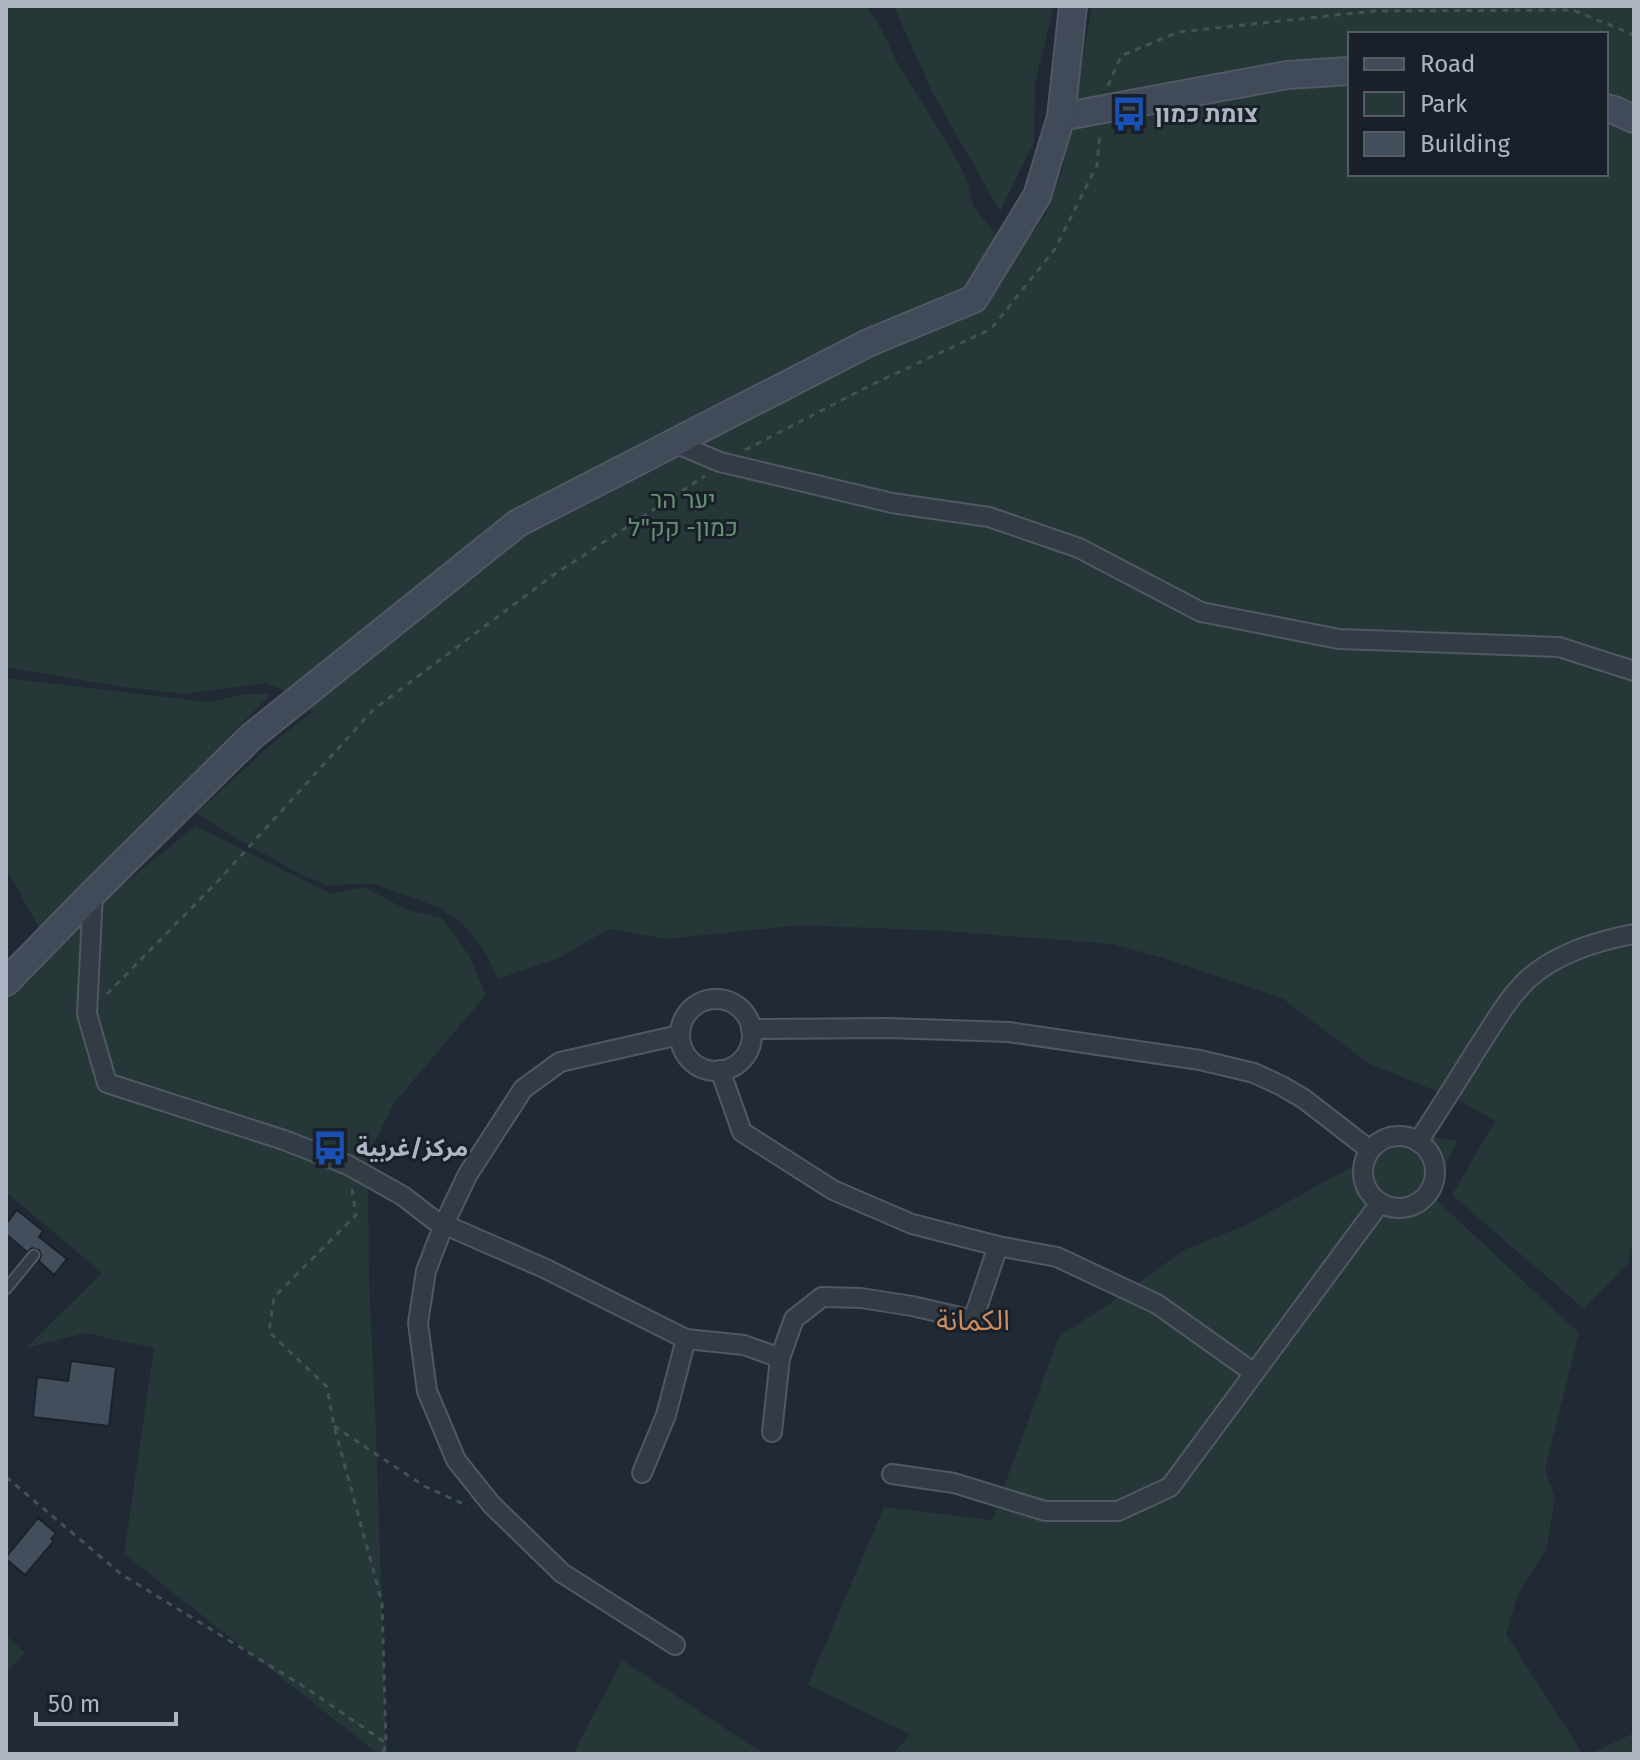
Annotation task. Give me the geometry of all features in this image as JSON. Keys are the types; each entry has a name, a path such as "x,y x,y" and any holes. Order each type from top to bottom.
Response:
{"main road":[{"path":"6,982 252,736 518,523 868,343 974,299 1037,196 1061,117 1073,6"},
{"path":"1061,117 1287,75 1348,71"},
{"path":"1608,108 1634,119"}],"street":[{"path":"675,443 720,462 892,503 989,517 1079,548 1201,612 1339,639 1559,647 1634,671"},
{"path":"93,893 87,1014 107,1083 284,1140 348,1165 403,1196 434,1220 544,1268 686,1339 744,1345 780,1358"},
{"path":"1418,1142 1505,1006 1528,980 1547,965 1575,950 1634,934"},
{"path":"707,999 730,1002 740,1008 751,1029 748,1051 731,1067 720,1070 708,1070 697,1065 682,1047 679,1035 687,1012 707,999"},
{"path":"751,1029 889,1028 1009,1032 1200,1060 1254,1073 1282,1086 1304,1099 1370,1150"},
{"path":"675,1645 562,1573 491,1504 456,1460 427,1391 418,1323 426,1271 444,1224 468,1174 523,1089 560,1062 679,1035"},
{"path":"720,1070 742,1132 833,1190 912,1224 1057,1257 1157,1304 1254,1373"},
{"path":"1402,1136 1418,1142 1431,1155 1435,1177 1431,1188 1415,1205 1403,1208 1380,1203 1365,1184 1363,1173 1370,1150 1391,1137 1402,1136"},
{"path":"892,1474 954,1483 1045,1511 1118,1511 1170,1487 1380,1203"},
{"path":"772,1432 780,1358 794,1319 822,1297 861,1298 973,1320 998,1246"},
{"path":"642,1473 666,1415 686,1339"}],"lane":[{"path":"6,1289 34,1255"}],"path":[{"path":"87,1014 219,880 373,710 552,576 706,475 720,462 871,385 991,329 1055,249 1089,183 1097,165 1100,104 1121,56 1178,32 1374,11 1573,10 1634,35"},
{"path":"348,1165 356,1215 274,1297 269,1332 327,1387 334,1426 382,1602 386,1743 383,1754"},
{"path":"334,1426 424,1486 476,1510"},
{"path":"6,1477 121,1574 303,1686 386,1743"}],"green space":[{"name":"יער הר כמון- קק\"ל","path":"6,6 867,6 899,66 954,154 966,178 973,206 1015,257 1045,215 1063,168 1092,6 1634,6 1634,1242 1628,1263 1584,1309 1452,1195 1495,1121 1460,1101 1370,1064 1282,998 1112,944 944,931 799,925 667,939 609,929 557,959 498,979 486,954 463,924 440,908 375,884 328,885 302,875 196,813 281,736 313,712 281,689 265,683 185,694 6,667"},
{"path":"894,6 1054,6 1035,83 1034,142 1000,211 932,92"},
{"path":"6,678 207,702 246,694 271,694 40,930 6,868"},
{"path":"195,826 331,894 365,887 407,910 442,918 470,957 486,995 395,1102 368,1155 369,1276 387,1754 378,1754 124,1554 154,1348 85,1333 26,1348 102,1273 6,1192 6,998 81,919"},
{"path":"1421,1136 1458,1141 1430,1194 1579,1333 1545,1469 1555,1499 1546,1550 1518,1594 1506,1634 1583,1754 893,1754 910,1734 808,1685 884,1507 992,1520 1059,1336 1184,1250 1248,1224 1353,1166"},
{"path":"6,1635 25,1653 6,1672"},
{"path":"622,1660 764,1754 573,1754"},
{"path":"1634,1733 1634,1754 1589,1754"}],"building":[{"path":"17,1210 43,1231 39,1237 67,1259 54,1275 39,1261 39,1250 32,1248 27,1252 6,1234 6,1224"},
{"path":"71,1361 116,1367 109,1426 33,1417 37,1377 68,1381"},
{"path":"38,1518 56,1533 51,1539 54,1541 25,1575 6,1557"}],"place":[{"name":"צומת כמון","path":"1129,114"},
{"name":"مركز/غربية","path":"330,1148"}],"district":[{"name":"الكمانة","path":"973,1320"}]}
